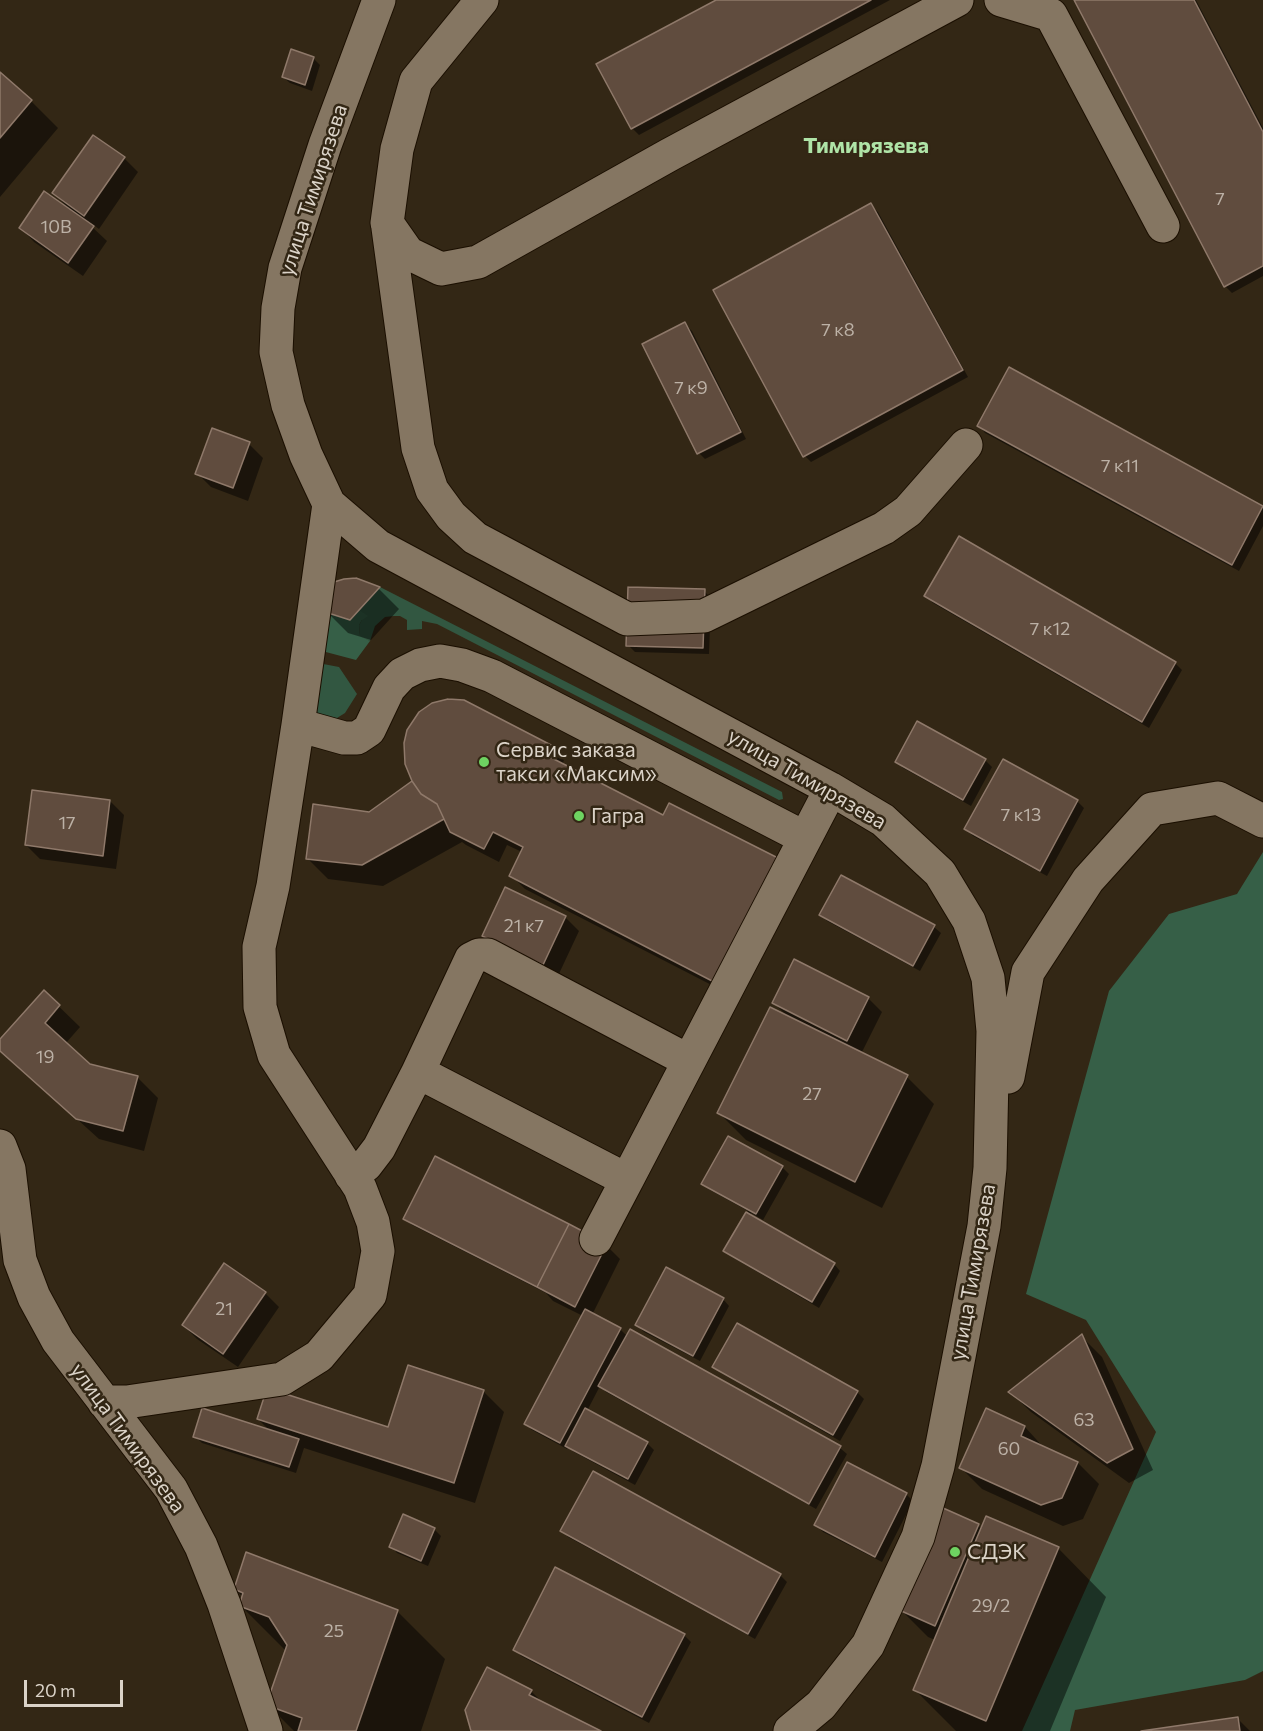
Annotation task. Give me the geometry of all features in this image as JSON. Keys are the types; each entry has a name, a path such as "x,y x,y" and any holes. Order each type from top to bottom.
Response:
{"street":[{"name":"улица Тимирязева","path":"379,0 325,146 288,257 278,308 276,352 288,405 306,454 329,504 378,546 831,789 883,820 940,873 969,921 988,978 993,1031 990,1168 984,1227 938,1466 918,1537 868,1645 821,1705 790,1731"},
{"path":"482,0 417,81 397,149 387,223 418,448 432,489 451,516 475,538 627,619 704,616 884,528 908,511 966,445"},
{"path":"387,223 408,253 441,269 478,262 669,155 957,0"},
{"path":"1001,0 1051,15 1163,226"},
{"path":"104,1402 127,1402 282,1379 319,1356 370,1295 378,1251 373,1222 360,1188 274,1055 260,1007 259,947 273,886 329,504"},
{"path":"298,725 344,738 357,738 369,730 389,688 402,674 420,665 440,661 462,665 502,681 805,838"},
{"path":"596,1239 831,789"},
{"path":"990,1168 1028,972 1088,880 1152,809 1218,798 1263,821"},
{"path":"351,1175 366,1165 379,1148 418,1072 471,959 479,955 488,956 689,1060"},
{"path":"418,1072 627,1180"},
{"name":"улица Тимирязева","path":"0,1146 9,1169 20,1260 34,1297 58,1341 171,1489 201,1546 224,1604 266,1731"}],"green space":[{"path":"380,587 782,792 783,799 779,800 437,624 422,621 422,629 407,630 407,620 400,616 385,617 375,626 370,641 360,637 359,625 362,620 359,610"},
{"path":"351,605 368,616 359,625 360,636 370,641 356,660 322,651 325,612 343,618"},
{"path":"313,662 339,667 357,694 345,713 337,718 317,720"},
{"path":"1263,852 1263,1671 1245,1680 1075,1710 1070,1731 1022,1731 1156,1432 1086,1320 1026,1294 1109,991 1169,914 1237,894"}],"building":[{"path":"716,0 871,0 631,129 596,64"},
{"path":"1074,0 1194,0 1263,132 1263,266 1224,287"},
{"path":"291,49 314,57 305,85 282,77"},
{"path":"0,72 32,100 0,138"},
{"path":"93,135 125,157 84,216 52,193"},
{"path":"44,191 94,226 68,263 19,228"},
{"path":"871,203 963,370 803,457 713,290"},
{"path":"685,322 741,432 697,454 642,344"},
{"path":"1009,367 1263,506 1232,565 977,426"},
{"path":"212,428 250,442 233,488 195,474"},
{"path":"959,536 1176,662 1142,722 924,596"},
{"path":"356,578 380,587 350,620 325,612 334,582"},
{"path":"628,587 705,589 703,648 626,646"},
{"path":"448,699 464,700 551,745 546,755 663,815 669,803 778,858 714,982 509,876 523,847 493,832 484,849 450,832 437,804 421,794 412,781 405,764 404,743 407,730 419,712 432,703"},
{"path":"917,721 986,759 963,800 895,762"},
{"path":"1003,759 1078,800 1040,871 964,829"},
{"path":"412,781 421,794 437,804 444,819 362,865 306,859 313,804 369,812"},
{"path":"32,790 110,800 103,856 25,845"},
{"path":"841,875 935,925 913,966 819,915"},
{"path":"505,887 566,916 543,965 482,936"},
{"path":"794,959 869,997 847,1041 772,1003"},
{"path":"44,990 60,1005 45,1023 90,1064 138,1076 123,1131 76,1119 0,1051 0,1039"},
{"path":"770,1007 908,1075 855,1182 717,1113"},
{"path":"728,1136 783,1166 756,1214 701,1184"},
{"path":"435,1156 569,1224 537,1287 403,1219"},
{"path":"746,1212 835,1263 812,1302 723,1251"},
{"path":"569,1224 607,1244 575,1307 537,1287"},
{"path":"224,1263 266,1292 223,1354 182,1325"},
{"path":"666,1267 724,1298 693,1356 635,1325"},
{"path":"585,1309 621,1328 560,1443 524,1424"},
{"path":"737,1323 858,1391 833,1435 712,1367"},
{"path":"630,1329 841,1446 809,1504 598,1386"},
{"path":"1082,1334 1133,1449 1107,1463 1008,1392"},
{"path":"408,1365 484,1390 454,1483 257,1419 267,1388 388,1427"},
{"path":"202,1408 299,1439 289,1467 193,1437"},
{"path":"585,1408 648,1442 628,1479 565,1446"},
{"path":"986,1408 1025,1426 1021,1436 1078,1462 1062,1498 1041,1505 959,1468"},
{"path":"847,1462 907,1493 875,1557 814,1525"},
{"path":"593,1471 781,1574 748,1634 560,1531"},
{"path":"943,1508 979,1524 935,1626 899,1610"},
{"path":"403,1514 435,1528 421,1561 389,1547"},
{"path":"986,1516 1059,1547 986,1721 913,1690"},
{"path":"246,1552 398,1610 356,1731 298,1731 302,1718 266,1705 287,1645 269,1617 239,1606 243,1593 234,1589"},
{"path":"555,1567 685,1634 642,1717 513,1650"},
{"path":"487,1667 532,1690 529,1695 601,1731 471,1731 465,1710"},
{"path":"1238,1717 1240,1731 1141,1731"}],"place":[{"name":"Сервис заказа такси «Максим»","path":"484,762"},
{"name":"Гагра","path":"579,816"},
{"name":"СДЭК","path":"955,1552"}],"district":[{"name":"Тимирязева","path":"866,146"}]}
